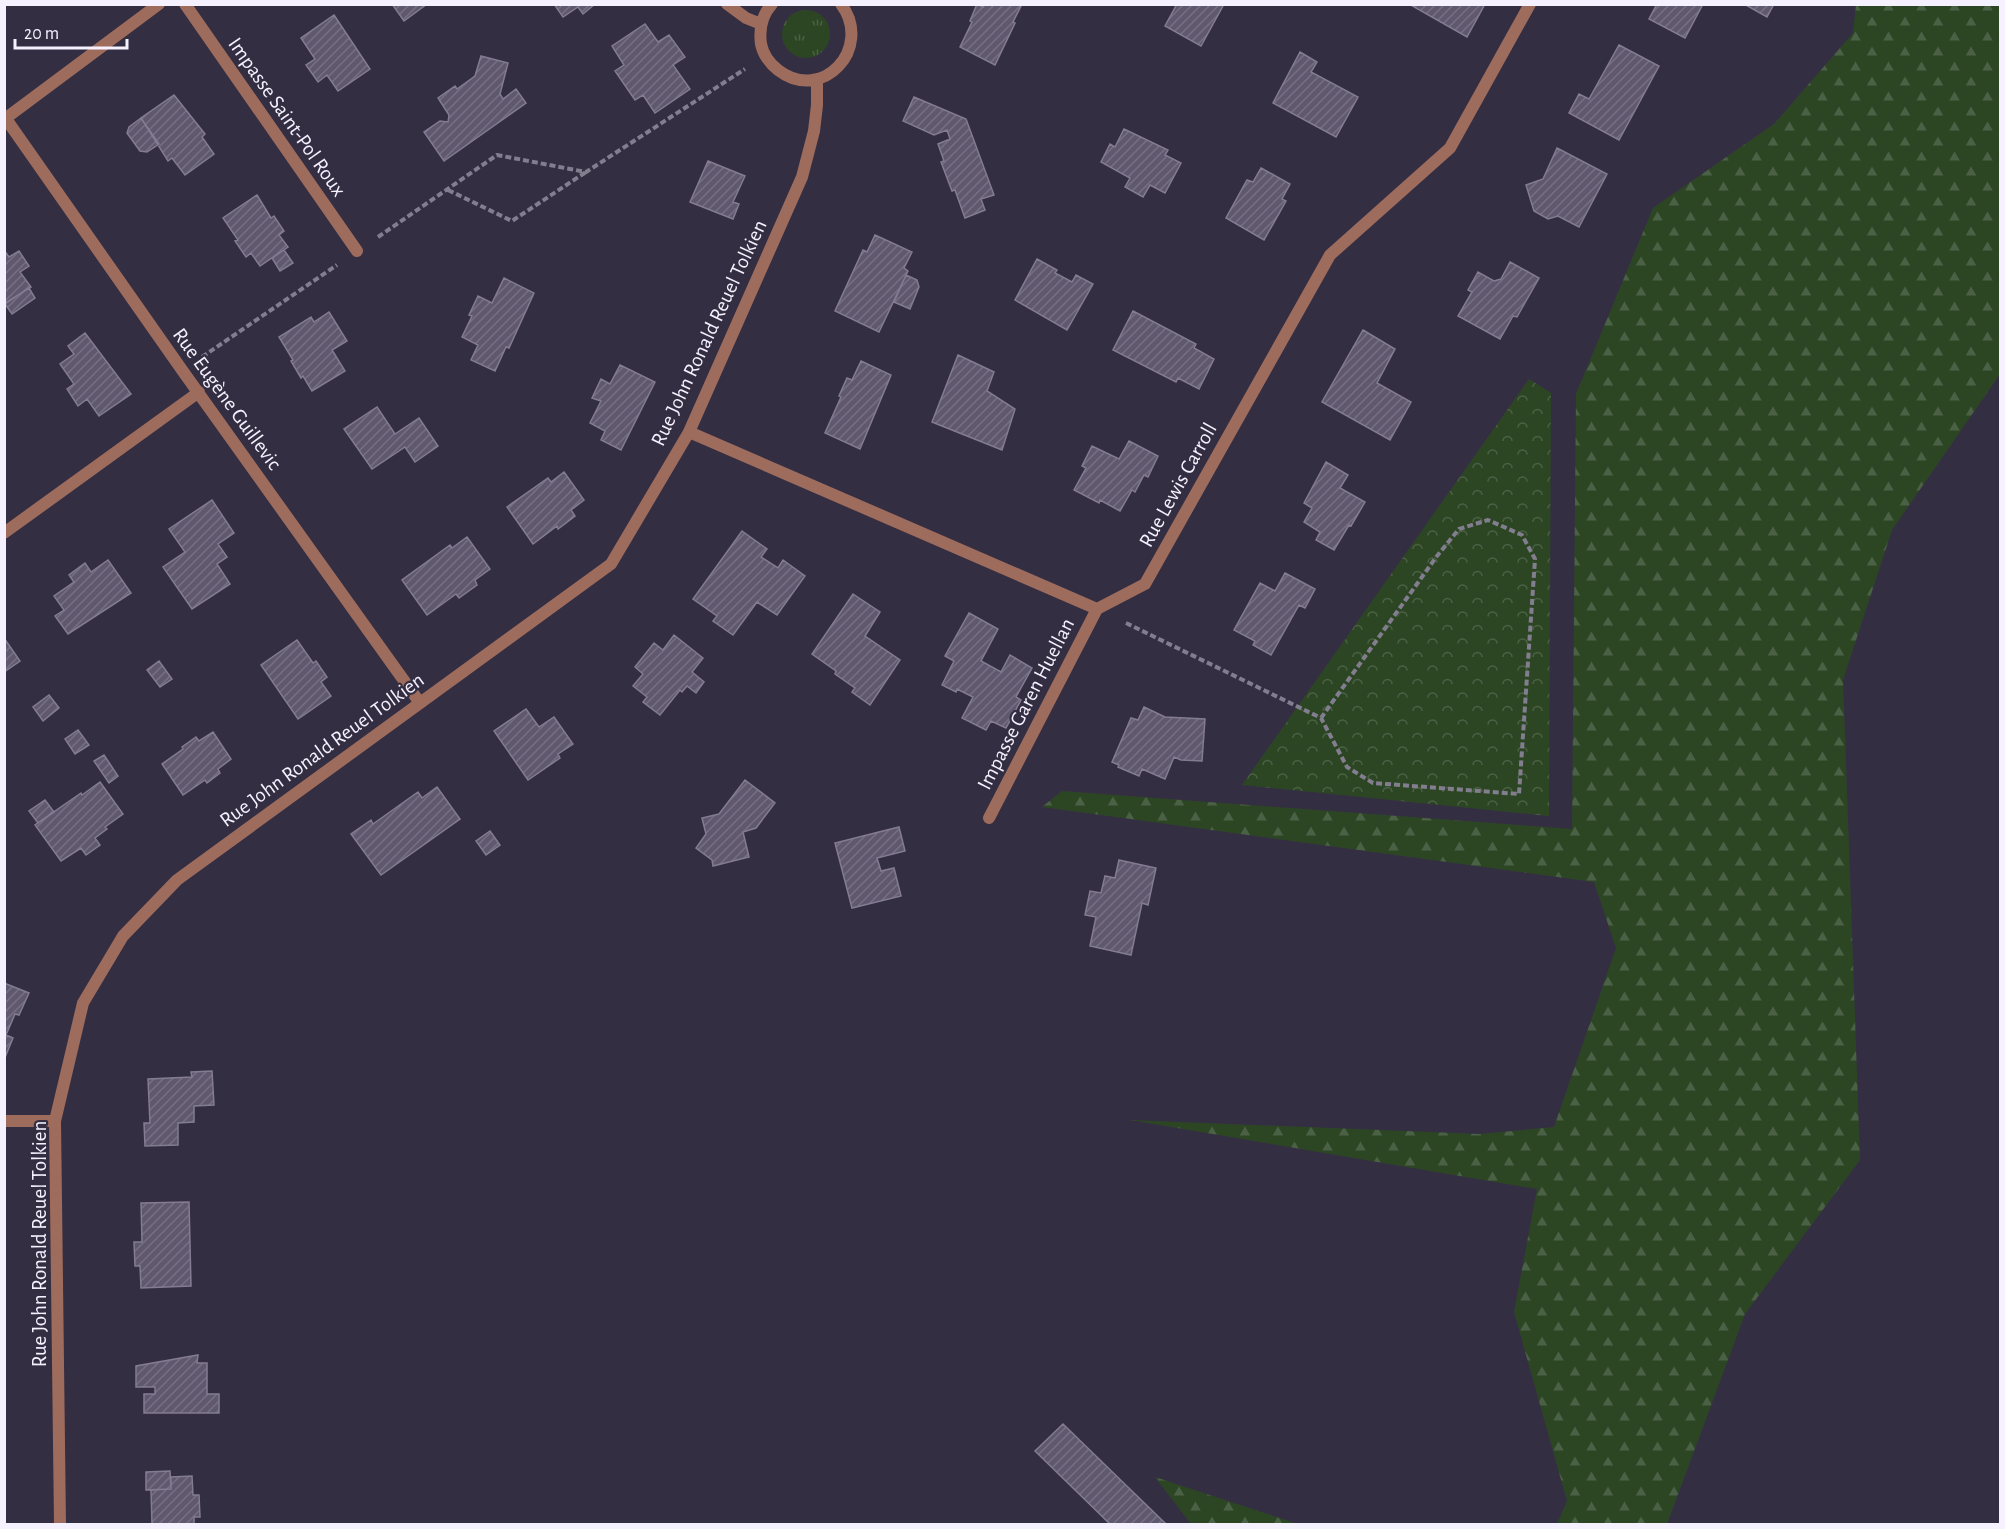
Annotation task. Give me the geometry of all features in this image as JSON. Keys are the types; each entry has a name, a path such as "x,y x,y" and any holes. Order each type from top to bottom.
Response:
{"street":[{"path":"5,117 159,4"},
{"name":"Impasse Saint-Pol Roux","path":"185,4 357,251"},
{"path":"727,4 746,18 761,24"},
{"path":"772,4 767,9 761,24 762,46 773,66 793,79 817,79 830,74 841,65 852,39 852,25 841,4"},
{"name":"Rue Lewis Carroll","path":"1097,609 1145,584 1330,255 1450,148 1530,4"},
{"name":"Rue John Ronald Reuel Tolkien","path":"60,1524 56,1121 83,1003 123,936 177,880 611,564 689,432 802,177 814,131 817,79"},
{"name":"Rue Eugène Guillevic","path":"5,117 420,703"},
{"path":"4,532 199,392"},
{"path":"689,432 1097,609"},
{"name":"Impasse Garen Huellan","path":"989,818 1097,609"},
{"path":"4,1121 56,1121"}],"path":[{"path":"447,190 512,221 766,56"},
{"path":"377,238 497,155 586,172"},
{"path":"182,370 345,259"},
{"path":"1097,609 1321,718 1347,767 1373,783 1519,794 1535,559 1522,535 1488,520 1459,529 1437,556 1321,718"}],"green space":[{"path":"1856,5 2000,5 2000,374 1892,530 1843,680 1860,1160 1745,1314 1667,1524 1557,1524 1567,1501 1514,1312 1537,1189 1130,1120 1480,1134 1554,1127 1616,948 1594,882 1042,807 1062,791 1572,829 1576,394 1653,208 1774,124 1853,33"},
{"path":"801,10 811,10 826,20 830,34 826,48 820,54 811,58 801,58 786,48 782,39 782,29 792,14"},
{"path":"1529,379 1551,393 1549,816 1242,785"},
{"path":"1155,1477 1298,1524 1191,1524"}],"building":[{"path":"392,4 427,4 404,21"},
{"path":"554,4 595,4 583,14 578,7 563,17"},
{"path":"977,4 983,7 984,4 1021,6 995,65 960,47 972,22 970,21"},
{"path":"1177,4 1224,4 1201,46 1165,26"},
{"path":"1409,4 1485,4 1467,37"},
{"path":"1657,4 1703,4 1685,38 1649,19"},
{"path":"1744,4 1774,4 1767,17"},
{"path":"334,15 370,69 338,91 327,75 318,82 306,65 315,59 301,38"},
{"path":"645,24 658,42 669,35 685,57 673,65 690,89 655,113 643,95 635,100 615,71 624,65 612,46"},
{"path":"1619,45 1659,66 1619,140 1569,113 1579,94 1589,99"},
{"path":"1300,52 1317,62 1311,72 1358,97 1336,137 1273,103"},
{"path":"481,56 508,63 500,94 503,99 516,89 526,103 444,161 424,132 440,121 448,122 449,115 438,98 455,86 457,89 475,76"},
{"path":"174,95 205,134 202,137 214,154 185,175 172,158 168,161 141,118"},
{"path":"914,97 966,119 994,195 981,199 985,210 965,218 955,190 952,191 941,162 944,161 938,144 950,139 947,130 934,135 903,121"},
{"path":"141,118 159,144 147,152 140,151 127,133 129,127"},
{"path":"1124,129 1168,150 1165,155 1181,163 1165,193 1150,185 1143,197 1125,187 1130,178 1101,162 1110,144 1115,147"},
{"path":"1557,148 1607,174 1579,227 1558,216 1548,219 1534,211 1526,185 1543,179"},
{"path":"708,161 745,176 733,202 739,204 733,219 690,202"},
{"path":"1261,168 1290,184 1282,199 1286,201 1264,240 1226,218 1247,180 1253,182"},
{"path":"257,195 271,218 274,216 284,231 279,235 288,247 260,266 251,253 246,257 223,218"},
{"path":"875,235 912,252 904,268 908,271 879,332 835,311 863,250 867,252"},
{"path":"4,250 9,257 19,251 29,266 20,272 31,287 4,304"},
{"path":"284,250 293,263 280,271 272,258"},
{"path":"1037,259 1057,270 1055,273 1072,282 1076,275 1093,284 1067,330 1015,300"},
{"path":"1510,262 1539,278 1517,317 1513,316 1500,339 1458,316 1472,292 1468,290 1478,272 1494,281 1501,279"},
{"path":"906,275 917,280 919,287 910,309 894,302"},
{"path":"504,278 534,293 509,348 506,347 495,371 471,360 478,345 462,337 478,296 492,303"},
{"path":"29,288 35,298 12,314 5,304"},
{"path":"1133,311 1196,344 1194,348 1214,359 1199,389 1178,378 1176,382 1113,350"},
{"path":"329,312 347,341 332,350 345,371 312,391 303,376 301,378 279,337 311,317 314,322"},
{"path":"1363,330 1395,349 1377,383 1411,402 1390,440 1322,402"},
{"path":"85,333 131,394 99,416 87,399 78,406 67,389 74,384 60,364 74,354 68,346"},
{"path":"958,355 994,372 987,391 1015,409 1002,450 932,422"},
{"path":"861,361 891,375 860,449 825,433 847,378 852,380"},
{"path":"620,365 655,382 621,450 601,440 605,431 590,423 601,401 592,398 601,379 610,384"},
{"path":"377,407 395,434 419,418 438,446 415,462 405,447 372,469 344,429"},
{"path":"1129,441 1158,456 1148,477 1144,475 1135,492 1132,490 1120,511 1074,490 1086,468 1082,466 1092,446 1119,459"},
{"path":"1326,462 1348,475 1340,488 1365,502 1334,550 1316,540 1320,532 1304,522 1312,508 1304,503"},
{"path":"564,472 584,500 571,510 575,516 533,544 507,507 548,478 551,482"},
{"path":"212,500 234,533 218,544 227,557 217,564 230,584 192,609 163,567 185,552 169,529"},
{"path":"742,531 767,549 761,557 778,568 783,560 805,576 777,615 757,602 733,635 713,621 717,616 693,599"},
{"path":"467,537 490,569 475,580 477,585 459,598 456,594 427,615 402,580 450,545 452,548"},
{"path":"108,560 131,593 68,634 55,616 64,610 54,596 74,582 69,575 85,563 91,572"},
{"path":"1285,573 1315,589 1305,608 1299,605 1271,655 1253,645 1255,641 1234,630 1260,583 1275,591"},
{"path":"853,594 880,612 865,636 900,660 870,705 852,692 855,688 835,674 836,671 812,654"},
{"path":"969,613 998,629 981,661 1001,672 1010,655 1032,668 1016,697 1021,700 1006,728 991,721 986,730 962,718 973,697 942,685 954,661 945,656"},
{"path":"674,635 703,658 692,672 704,682 696,693 687,686 682,692 680,690 660,715 643,702 647,697 633,686 643,674 635,667 654,643 663,650"},
{"path":"4,638 20,661 4,672"},
{"path":"297,640 313,663 316,661 327,677 321,682 331,696 298,719 261,665"},
{"path":"159,661 172,679 160,687 147,670"},
{"path":"49,695 59,708 43,721 33,707"},
{"path":"1144,707 1165,717 1205,719 1202,761 1181,760 1174,757 1165,779 1142,769 1139,776 1112,762 1131,718 1138,720"},
{"path":"526,709 539,727 554,717 573,744 558,754 560,758 528,780 494,731"},
{"path":"78,730 89,745 75,754 65,739"},
{"path":"213,732 231,759 218,769 220,773 207,783 205,780 183,795 162,764 196,737 199,741"},
{"path":"104,755 118,776 109,783 94,761"},
{"path":"745,780 775,803 756,828 743,832 749,857 713,866 712,860 696,848 706,834 702,818 719,814"},
{"path":"100,782 123,814 105,827 107,829 95,838 100,845 86,855 81,848 61,861 35,825"},
{"path":"437,787 460,819 381,875 351,834 371,820 373,824 418,792 422,798"},
{"path":"45,800 54,812 38,823 29,811"},
{"path":"899,827 905,851 877,858 881,871 894,868 901,896 852,908 835,843"},
{"path":"490,831 500,845 486,855 476,841"},
{"path":"1119,860 1156,868 1148,905 1142,903 1131,955 1090,946 1096,917 1085,915 1090,891 1101,893 1105,876 1115,878"},
{"path":"4,983 29,993 19,1015 15,1014 6,1035 13,1038 4,1060"},
{"path":"212,1071 214,1105 194,1106 194,1122 178,1123 178,1145 145,1146 144,1123 150,1123 148,1079 192,1077 191,1072"},
{"path":"189,1202 191,1286 141,1288 140,1266 135,1266 134,1242 142,1242 141,1203"},
{"path":"198,1355 197,1363 207,1363 207,1394 219,1394 219,1413 144,1413 144,1394 155,1394 155,1387 136,1387 136,1366"},
{"path":"1063,1424 1166,1524 1110,1524 1035,1451"},
{"path":"170,1471 171,1489 146,1490 146,1472"},
{"path":"192,1476 193,1495 199,1495 200,1517 194,1517 194,1524 152,1524 151,1490 171,1489 171,1477"}]}
